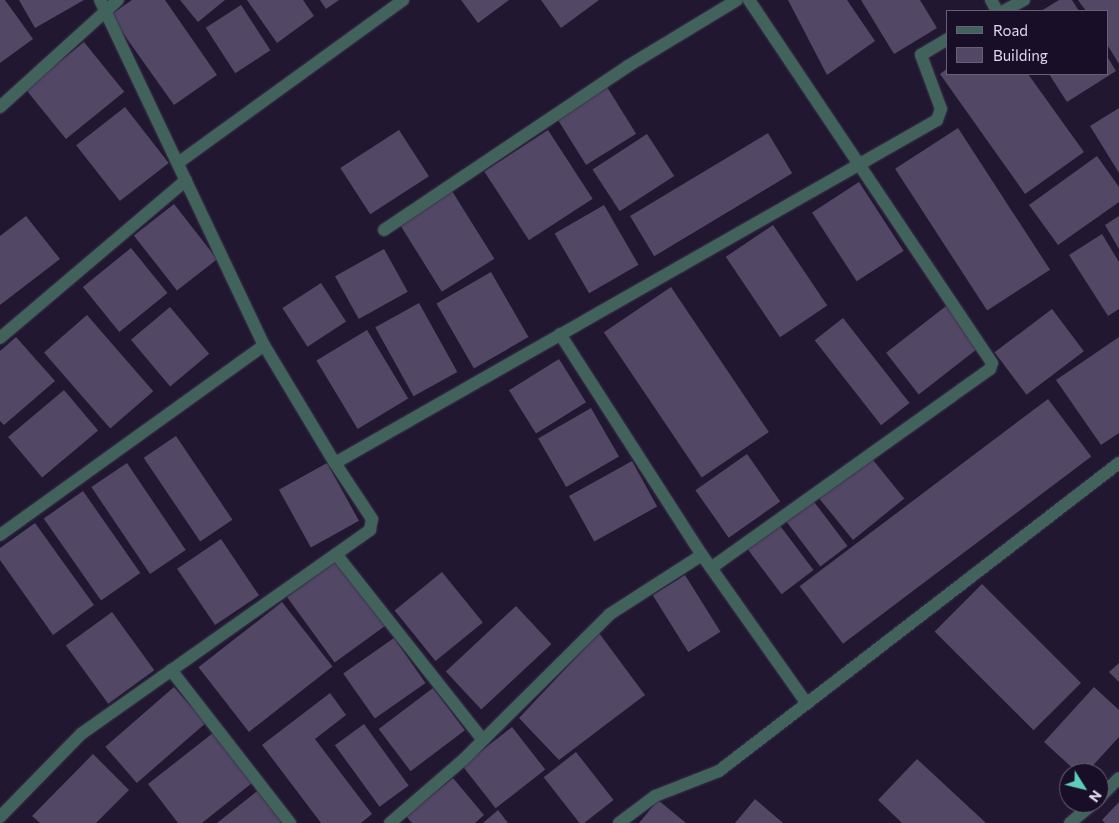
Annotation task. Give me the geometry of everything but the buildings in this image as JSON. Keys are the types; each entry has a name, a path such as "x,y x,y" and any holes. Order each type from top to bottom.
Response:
{"street":[{"path":"0,108 102,6 118,0"},
{"path":"178,163 403,0"},
{"path":"384,230 628,66 738,0"},
{"path":"711,568 990,369 991,357 856,166 750,0"},
{"path":"1006,10 1024,0"},
{"path":"0,817 81,734 336,554 373,524 264,344 102,6"},
{"path":"335,463 941,116 921,55 946,40"},
{"path":"0,338 186,180"},
{"path":"560,334 702,556 807,704"},
{"path":"0,535 264,344"},
{"path":"619,823 655,796 719,771 1119,463"},
{"path":"336,554 483,740"},
{"path":"390,823 483,740 610,614 702,556"},
{"path":"171,670 290,823"},
{"path":"1109,788 1119,778"},
{"path":"1070,823 1082,813"}]}
